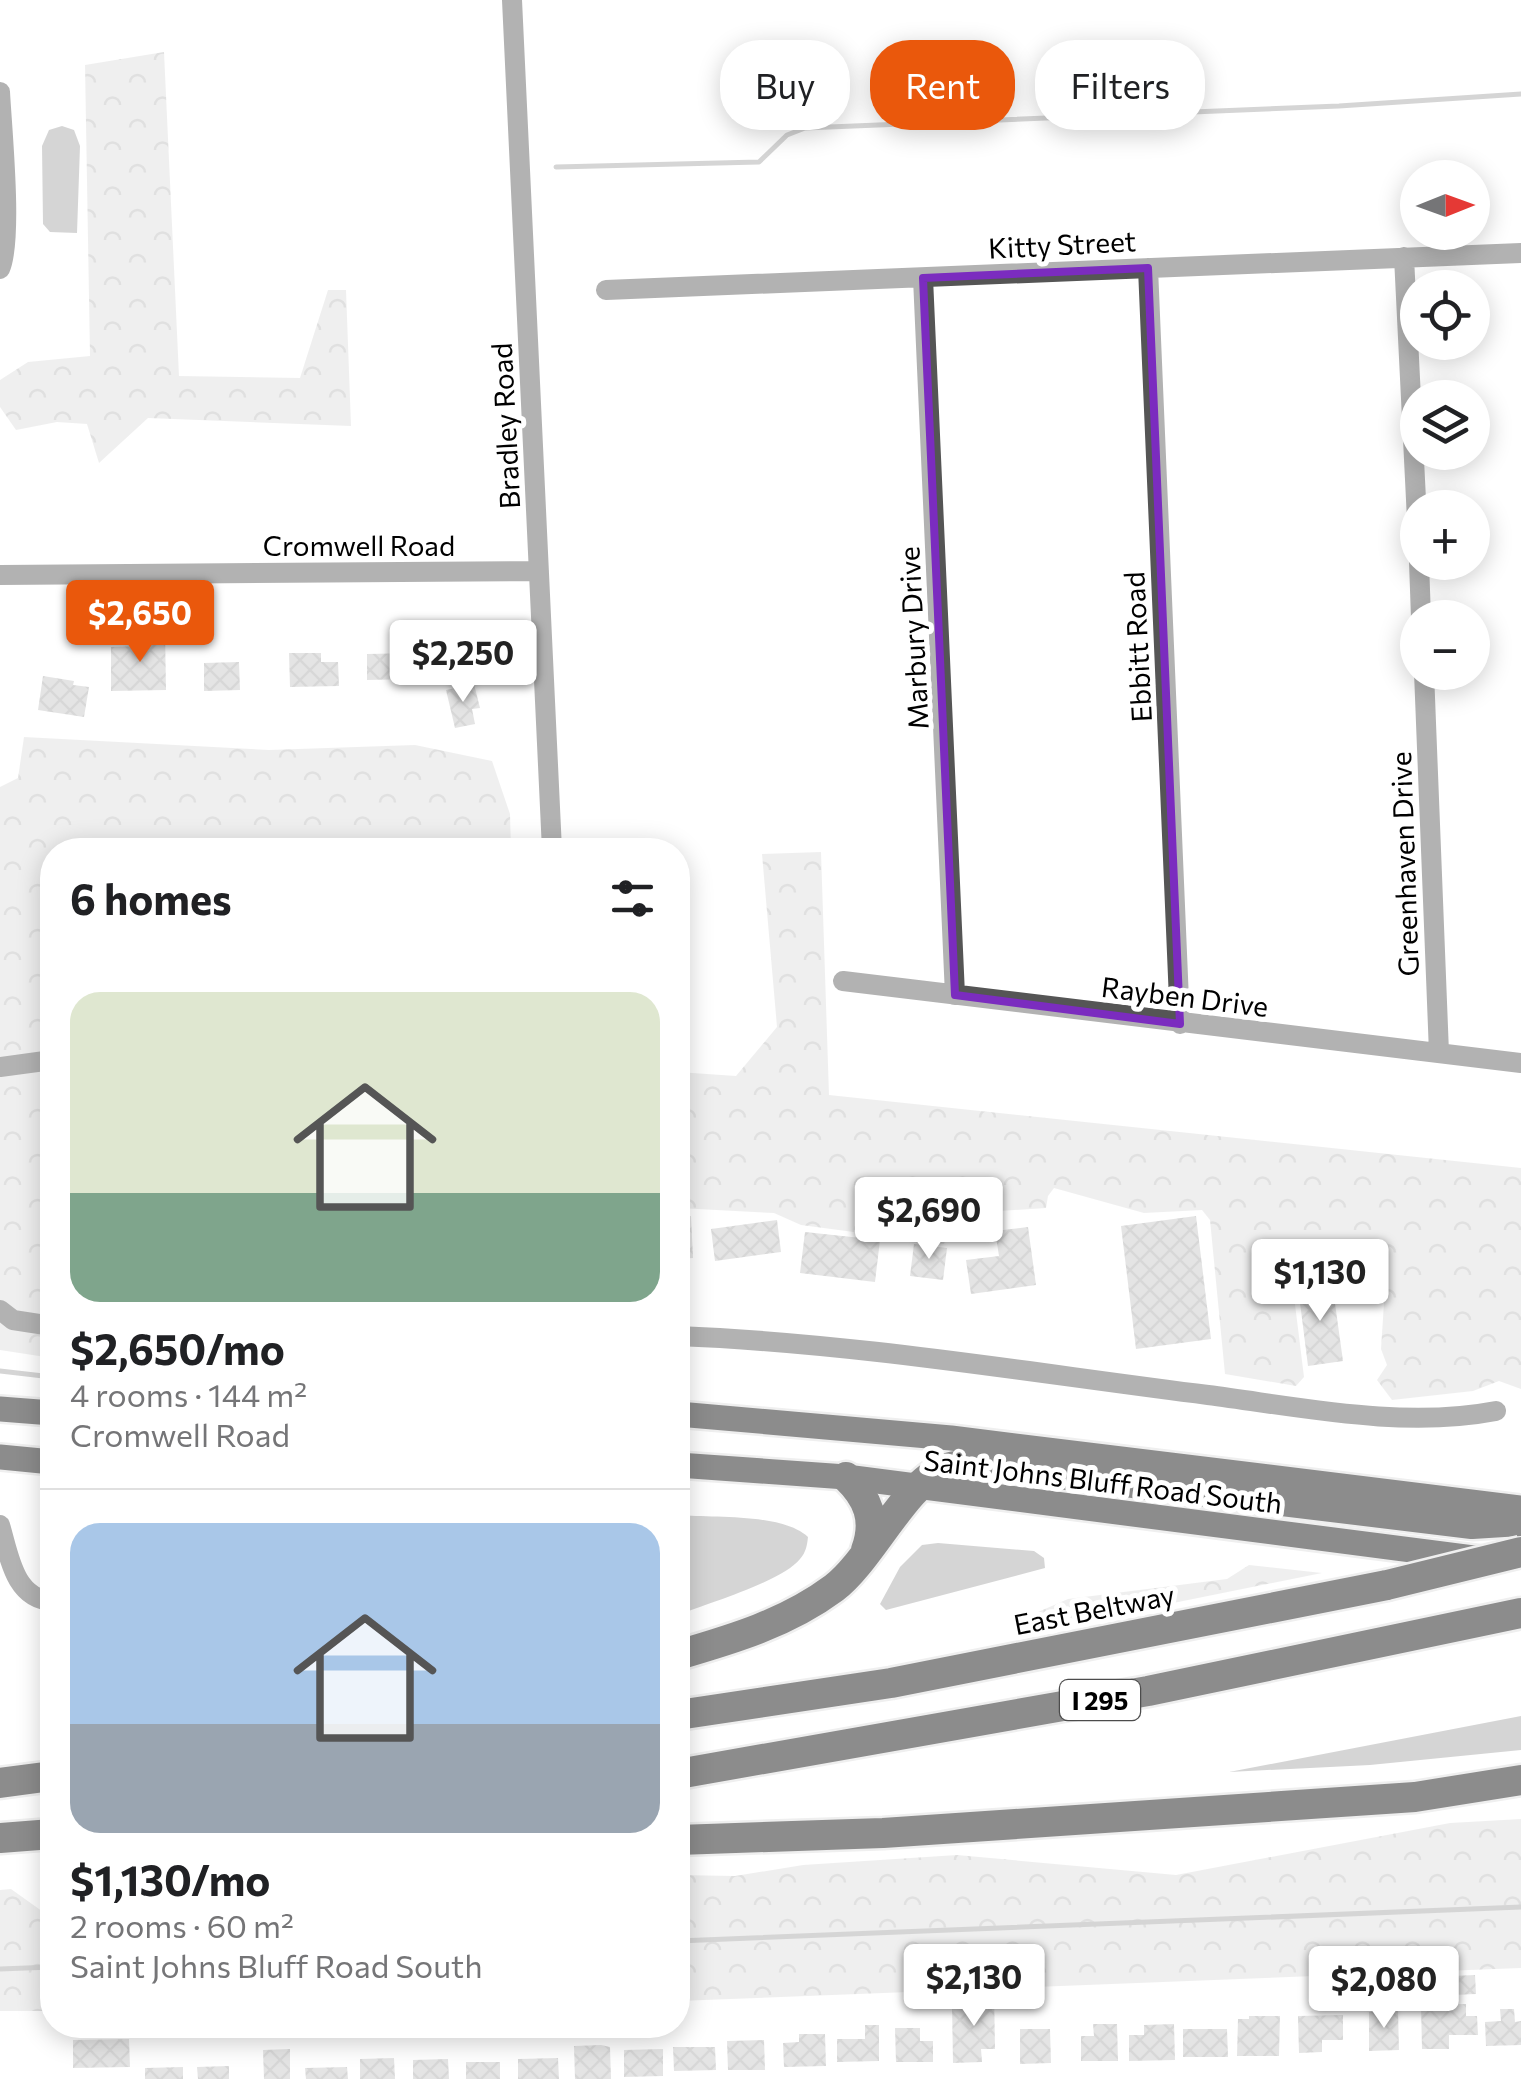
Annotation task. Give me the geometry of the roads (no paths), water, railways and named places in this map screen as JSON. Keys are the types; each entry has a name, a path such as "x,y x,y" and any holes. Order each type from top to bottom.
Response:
{"highway":[{"path":"690,1652 776,1623 838,1585 919,1488 943,1469 975,1464 1472,1524 1521,1521"},
{"path":"846,1477 865,1499 871,1520 869,1543 862,1560"},
{"name":"East Beltway","path":"690,1713 891,1683 1387,1584 1521,1552"},
{"name":"I 295","path":"690,1772 1148,1692 1521,1613"},
{"path":"690,1840 883,1833 1415,1797 1521,1780"},
{"path":"0,1785 40,1781"},
{"path":"0,1838 40,1835"},
{"path":"0,1852 40,1852"}],"main road":[{"path":"1,1417 40,1413"},
{"name":"Saint Johns Bluff Road South","path":"690,1415 951,1438 1521,1508"},
{"path":"0,1457 40,1461"},
{"name":"Saint Johns Bluff Road South","path":"690,1466 846,1477 1521,1564"}],"street":[{"name":"Bradley Road","path":"512,0 551,838"},
{"path":"0,92 6,234 5,258 0,269"},
{"name":"Kitty Street","path":"606,290 1521,253"},
{"path":"1404,257 1416,490"},
{"name":"Ebbitt Road","path":"1148,268 1180,1024"},
{"name":"Marbury Drive","path":"923,278 955,995"},
{"name":"Cromwell Road","path":"0,575 539,571"},
{"name":"Greenhaven Drive","path":"1425,690 1439,1053"},
{"name":"Rayben Drive","path":"843,981 1521,1062"},
{"path":"0,1066 40,1061"},
{"path":"0,1310 13,1320 40,1324"},
{"path":"690,1337 886,1354 1346,1412 1459,1418 1496,1411"},
{"path":"0,1525 18,1583 40,1600"}],"waterway":[{"path":"556,167 759,162 787,135 805,128 1339,106 1521,94"},
{"path":"0,1371 40,1376"},
{"path":"690,1941 1521,1907"},
{"path":"0,1969 40,1967"}]}
